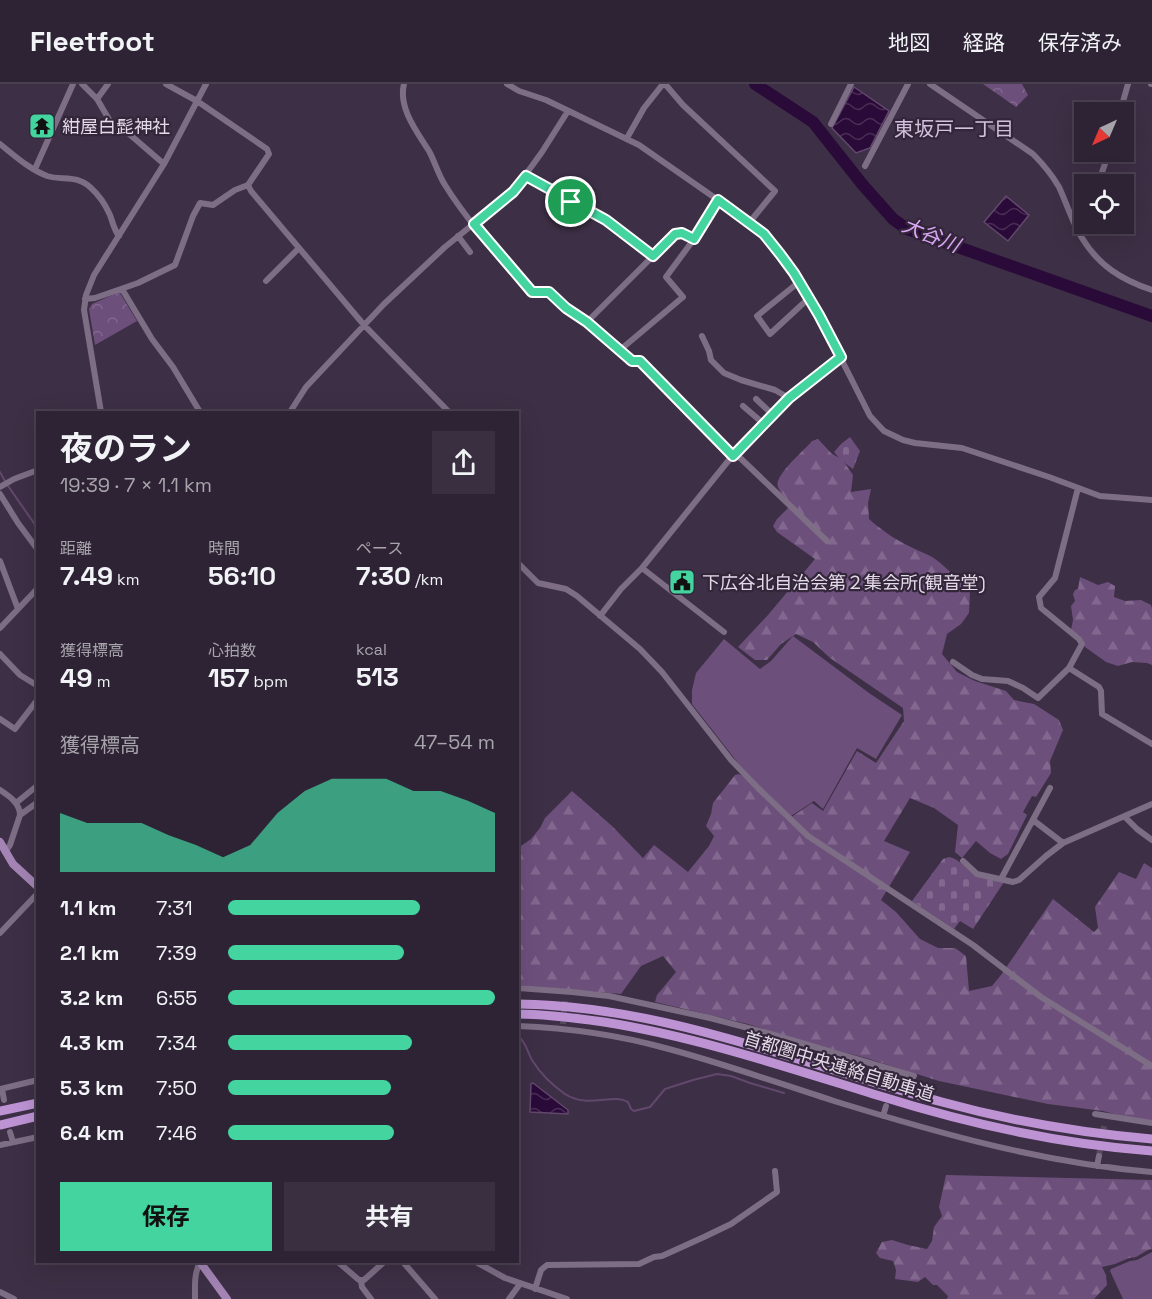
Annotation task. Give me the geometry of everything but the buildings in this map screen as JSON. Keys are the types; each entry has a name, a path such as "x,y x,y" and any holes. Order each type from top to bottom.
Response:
{"highway":[{"name":"首都圏中央連絡自動車道","path":"522,1009 618,1013 666,1022 985,1114 1072,1130 1152,1139"},
{"name":"首都圏中央連絡自動車道","path":"522,1009 663,1033 937,1113 1025,1134 1109,1148 1152,1151"},
{"path":"1,1111 36,1103"},
{"path":"0,1124 36,1116"}],"main road":[{"path":"2,847 13,864 36,885"},
{"path":"201,1263 227,1299"}],"street":[{"path":"35,170 73,84"},
{"path":"82,84 97,99 110,121 128,133 164,164"},
{"path":"97,99 108,84"},
{"path":"85,299 138,283 175,265 200,203 213,205 248,184 269,154 267,149 197,101 166,84"},
{"path":"101,411 85,316 85,299 94,275 164,164 206,84"},
{"path":"404,84 404,105 444,183 474,224 532,292 549,292 632,361 640,361 734,454 827,541"},
{"path":"507,84 519,91 546,100 639,145 764,234 809,298 870,416 884,430 903,440 923,445 962,448 1100,496 1152,500"},
{"path":"627,138 644,108 664,84 683,105 775,191 749,223"},
{"path":"831,124 851,84"},
{"path":"865,166 908,84"},
{"path":"930,84 1025,149 1041,163 1059,189 1074,222"},
{"path":"1123,102 1128,84"},
{"path":"291,411 306,387 384,304 458,236 513,192 568,111"},
{"path":"0,144 35,170 49,176 69,177 91,188 108,212 114,230 119,236"},
{"path":"526,176 606,220 653,256"},
{"path":"248,184 251,191 364,325 448,411"},
{"path":"620,350 683,297 666,277 694,239 718,200"},
{"path":"587,322 675,234 682,233 694,239"},
{"path":"1081,234 1093,254 1107,268 1125,280 1152,290"},
{"path":"458,236 470,252"},
{"path":"266,281 299,248"},
{"path":"799,282 758,316 770,334 809,298"},
{"path":"122,289 199,411"},
{"path":"702,336 711,360 724,373 775,390 789,398"},
{"path":"600,616 734,454 789,398 841,357"},
{"path":"756,399 773,415"},
{"path":"743,406 764,424"},
{"path":"0,487 36,471"},
{"path":"953,662 972,675 982,679 1008,681 1038,698 1069,669 1082,644 1041,608 1039,597 1055,578 1078,488"},
{"path":"0,494 36,547"},
{"path":"0,561 18,609"},
{"path":"519,564 538,583 566,590 577,596 640,650 662,672 731,760 808,836 974,945 1041,997 1152,1066"},
{"path":"642,568 724,632"},
{"path":"0,628 36,590"},
{"path":"0,654 20,675 36,685"},
{"path":"1069,669 1099,687 1102,714 1152,744"},
{"path":"0,719 15,729 36,702"},
{"path":"16,803 36,787"},
{"path":"1001,879 1050,788"},
{"path":"0,790 7,794 20,810 10,845 2,847"},
{"path":"20,815 36,803"},
{"path":"963,861 978,874 1013,882 1019,880 1063,843 1152,804"},
{"path":"1125,816 1152,840"},
{"path":"1033,820 1063,843"},
{"path":"0,933 36,895"},
{"path":"519,988 609,996 710,1018 764,1032 896,1074 914,1076"},
{"path":"565,1001 566,992"},
{"path":"519,1026 563,1027 663,1047 883,1116 995,1147 1097,1166 1152,1172"},
{"path":"4,1100 1,1089 36,1080"},
{"path":"883,1116 886,1106"},
{"path":"1095,1114 1152,1123"},
{"path":"1104,1126 1105,1116"},
{"path":"10,1132 13,1142"},
{"path":"0,1145 36,1137"},
{"path":"1097,1166 1099,1156"},
{"path":"535,1289 541,1270 547,1265 634,1265 662,1256 704,1237 730,1224 777,1192 775,1171"},
{"path":"195,1299 194,1278 200,1263"},
{"path":"339,1263 361,1281"},
{"path":"361,1281 383,1263"},
{"path":"404,1263 435,1299"},
{"path":"478,1263 520,1284 562,1298"},
{"path":"361,1281 370,1299"},
{"path":"509,1299 520,1284"},
{"path":"0,1292 14,1299"}],"green space":[{"path":"983,84 1022,84 1028,95 1016,107"},
{"path":"120,293 137,321 95,345 89,309 92,304"},
{"path":"850,437 860,451 853,469 834,452"},
{"path":"818,439 832,454 842,459 853,475 851,492 871,489 868,503 869,519 896,539 935,559 970,592 969,613 961,624 947,634 942,654 957,672 975,681 1006,691 1014,700 1034,704 1059,720 1063,730 1050,761 1051,773 1036,797 1032,796 1023,812 1027,815 1008,854 1001,859 976,841 962,858 955,852 958,825 934,808 910,798 884,841 910,852 881,900 896,912 920,939 938,948 955,948 966,956 969,991 992,986 1053,899 1094,932 1098,928 1095,907 1119,872 1136,879 1144,863 1152,868 1152,1121 1133,1119 1103,1111 1048,1104 939,1081 748,1024 655,1002 657,995 676,972 663,956 641,966 621,994 519,985 519,847 531,839 545,818 572,791 612,826 643,858 654,845 688,872 709,846 714,836 706,826 713,803 735,775 743,776 787,820 812,803 823,811 857,751 876,763 904,721 903,708 830,658 813,642 796,634 781,644 767,660 755,660 738,647 815,559 777,532 773,526 788,508 778,487 780,476 812,441"},
{"path":"1080,577 1098,585 1108,582 1115,586 1114,597 1125,601 1141,600 1151,605 1152,665 1132,662 1118,666 1106,662 1085,647 1080,636 1071,630 1073,620 1071,606 1075,601 1073,594 1078,589"},
{"path":"793,636 902,715 876,759 857,748 823,809 814,801 791,816 738,763 692,704 692,690 696,673 724,639 760,669 771,661"},
{"path":"949,857 974,874 1004,882 973,929 960,921 954,929 912,901 943,859"},
{"path":"946,1175 1152,1180 1152,1249 1136,1257 1102,1267 1107,1285 1094,1299 947,1299 948,1296 937,1285 933,1285 925,1277 918,1282 895,1279 896,1270 893,1261 880,1258 876,1253 882,1242 892,1240 927,1249 932,1241 934,1227 942,1216 939,1207"},
{"path":"1152,1252 1152,1299 1123,1299 1111,1269"}],"water":[{"path":"854,87 889,111 870,148 856,153 832,128"},
{"path":"1006,196 1029,215 1008,241 984,222"},
{"path":"533,1083 568,1110 568,1114 530,1112 531,1084"}],"waterway":[{"name":"大谷川","path":"755,84 813,122 862,184 893,219 907,229 1152,316"},
{"path":"0,472 36,526"},
{"path":"519,1037 535,1065 555,1087 565,1094 582,1100 622,1100 628,1102 634,1111 650,1107 665,1089 717,1074 731,1076 784,1093"}],"tunnel":[{"path":"563,1024 565,1001"},
{"path":"891,1091 894,1078"},
{"path":"1099,1156 1104,1126"}],"place":[{"name":"紺屋白髭神社","path":"42,126"},
{"name":"下広谷北自治会第２集会所(観音堂)","path":"682,582"}],"district":[{"name":"東坂戸一丁目","path":"954,129"}],"route":[{"path":"526,176 571,202 606,220 653,256 675,234 682,233 694,239 718,200 764,234 780,254 819,315 841,357 789,398 733,456 640,361 632,361 549,292 532,292 474,224 513,192 526,176"}]}
